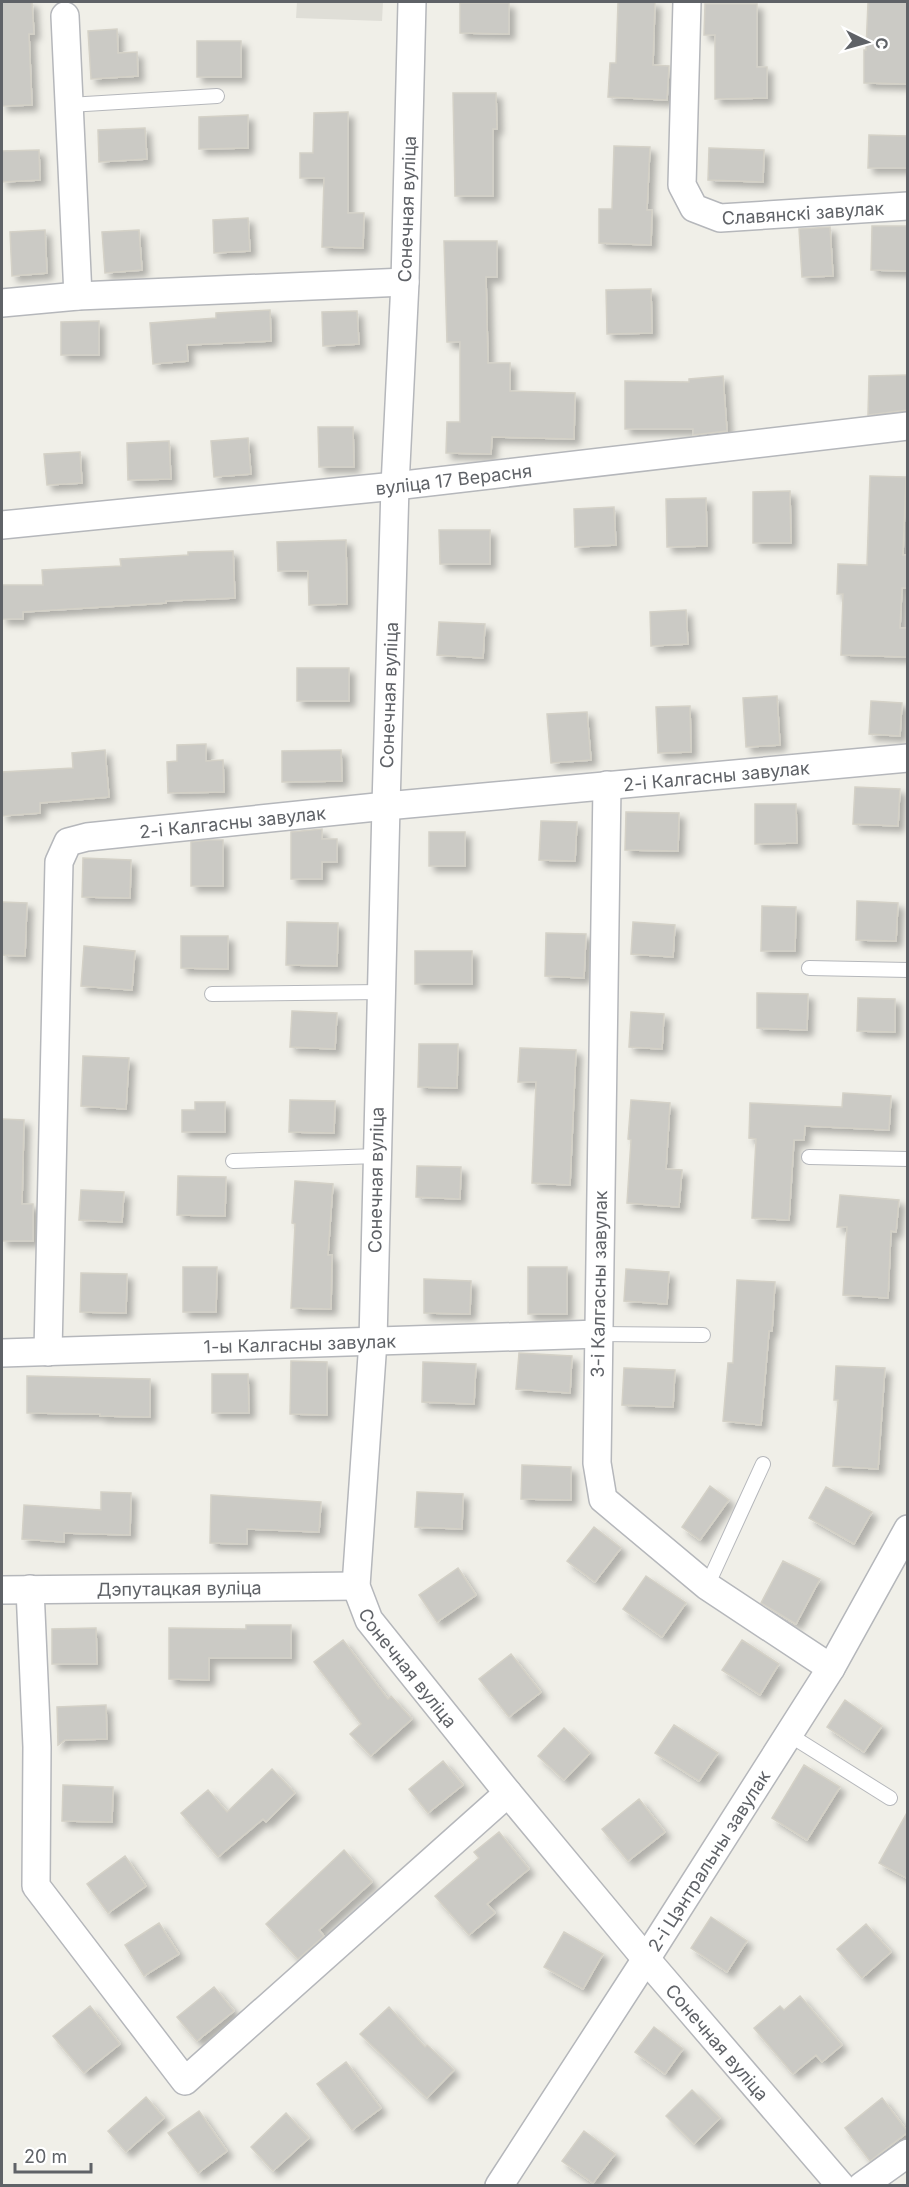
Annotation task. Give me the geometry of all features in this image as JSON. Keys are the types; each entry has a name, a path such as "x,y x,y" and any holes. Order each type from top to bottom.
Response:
{"street":[{"name":"Сонечная вуліца","path":"412,2 405,282 395,486 373,1341 356,1586 369,1620 508,1793 646,1959 841,2186"},
{"name":"Славянскі завулак","path":"687,2 682,185 694,208 720,218 908,206"},
{"path":"65,16 78,296"},
{"path":"2,303 78,296 405,282"},
{"name":"вуліца 17 Верасня","path":"2,525 395,486 908,426"},
{"name":"2-і Калгасны завулак","path":"48,1352 59,862 68,842 87,837 386,806 908,758"},
{"name":"3-і Калгасны завулак","path":"607,785 597,1463 603,1499 707,1586 831,1668"},
{"name":"1-ы Калгасны завулак","path":"2,1353 598,1334"},
{"name":"2-і Цэнтральны завулак","path":"499,2186 831,1668 908,1529"},
{"name":"Дэпутацкая вуліца","path":"2,1590 356,1586"},
{"path":"30,1589 37,1747 36,1886 185,2081 508,1793"},
{"path":"862,2186 908,2153"}],"lane":[{"path":"69,105 217,96"},
{"path":"809,968 908,970"},
{"path":"212,994 381,992"},
{"path":"233,1161 377,1156"},
{"path":"809,1157 908,1159"},
{"path":"598,1334 703,1335"},
{"path":"707,1586 763,1464"},
{"path":"788,1734 890,1798"}],"shaded area":[{"path":"297,2 383,2 382,21 296,18"}],"building":[{"path":"2,2 32,2 34,34 29,34 32,105 2,106"},
{"path":"618,2 655,2 653,65 669,66 667,100 608,97 610,63 616,63"},
{"path":"868,2 908,2 908,84 864,83"},
{"path":"460,3 509,3 509,34 460,33"},
{"path":"705,4 757,4 757,67 767,67 767,98 715,99 715,35 704,35"},
{"path":"117,29 118,53 137,52 138,76 91,79 88,31"},
{"path":"197,41 241,41 241,77 197,77"},
{"path":"453,93 496,93 497,129 493,129 493,196 455,196"},
{"path":"348,112 348,213 364,213 363,248 322,247 324,178 300,178 300,153 313,153 314,113"},
{"path":"248,115 248,148 199,149 199,117"},
{"path":"145,128 147,159 99,162 98,130"},
{"path":"869,135 908,136 908,168 868,168"},
{"path":"614,146 650,147 647,210 652,210 651,245 599,243 599,209 612,209"},
{"path":"709,148 764,150 763,182 708,180"},
{"path":"39,150 40,180 2,182 2,151"},
{"path":"248,218 250,251 214,253 213,220"},
{"path":"872,226 908,226 908,271 871,270"},
{"path":"830,227 833,276 802,277 799,229"},
{"path":"45,230 47,273 12,276 10,232"},
{"path":"139,230 142,270 105,273 102,232"},
{"path":"444,241 497,241 497,277 486,277 488,363 510,363 510,391 575,393 574,439 492,437 491,454 446,453 447,422 460,422 460,342 447,342"},
{"path":"651,289 652,333 607,334 606,290"},
{"path":"270,310 271,341 187,345 188,361 153,364 150,323 216,318 216,313"},
{"path":"357,311 359,344 323,346 322,312"},
{"path":"99,321 99,355 61,355 61,322"},
{"path":"908,375 908,410 868,415 869,376"},
{"path":"723,376 727,431 693,435 693,429 625,429 625,381 689,382 689,379"},
{"path":"318,427 353,427 354,467 319,467"},
{"path":"248,438 251,474 214,477 211,441"},
{"path":"169,441 171,479 128,480 127,443"},
{"path":"80,452 82,483 47,485 44,454"},
{"path":"870,476 906,477 903,555 908,555 908,588 902,588 900,628 908,628 908,657 841,655 843,594 837,594 838,564 867,565"},
{"path":"790,491 791,543 753,543 753,492"},
{"path":"706,498 707,546 667,547 666,499"},
{"path":"614,507 616,545 575,547 574,509"},
{"path":"439,530 490,530 490,564 440,564"},
{"path":"346,540 347,604 309,605 308,571 278,571 277,542"},
{"path":"233,551 235,598 23,612 23,619 2,619 2,585 43,585 42,570 121,566 120,559 188,555 188,552"},
{"path":"686,610 688,644 651,646 650,612"},
{"path":"439,622 485,624 483,658 437,655"},
{"path":"297,668 349,668 349,701 297,701"},
{"path":"777,696 780,745 746,747 743,698"},
{"path":"871,701 902,703 900,736 869,734"},
{"path":"690,706 691,752 658,753 656,707"},
{"path":"587,712 591,760 551,763 547,714"},
{"path":"206,744 206,761 223,760 224,792 168,793 167,762 177,761 177,745"},
{"path":"105,750 109,797 40,803 40,813 2,816 2,772 73,768 72,753"},
{"path":"341,750 342,781 282,782 282,751"},
{"path":"855,787 900,789 898,826 853,824"},
{"path":"755,804 796,804 797,843 755,844"},
{"path":"626,812 679,813 678,851 625,850"},
{"path":"541,821 577,822 575,861 539,860"},
{"path":"322,829 322,839 337,839 337,862 322,862 322,879 291,879 291,832"},
{"path":"429,832 465,832 465,866 429,866"},
{"path":"223,840 223,886 191,886 191,842"},
{"path":"83,858 131,860 130,898 82,897"},
{"path":"857,901 898,903 896,941 856,940"},
{"path":"2,902 27,903 25,956 2,955"},
{"path":"762,906 796,907 795,951 761,951"},
{"path":"287,922 338,923 337,966 286,965"},
{"path":"633,922 675,925 673,957 631,954"},
{"path":"546,933 586,934 584,978 545,976"},
{"path":"181,936 228,936 228,969 181,968"},
{"path":"84,946 135,951 132,990 81,986"},
{"path":"415,951 472,951 472,984 415,984"},
{"path":"757,993 808,994 807,1030 757,1028"},
{"path":"858,998 895,999 895,1032 857,1031"},
{"path":"292,1011 337,1013 335,1049 290,1047"},
{"path":"631,1012 664,1014 662,1049 629,1047"},
{"path":"419,1044 458,1044 457,1088 418,1087"},
{"path":"520,1048 576,1050 570,1185 532,1183 536,1082 518,1082"},
{"path":"83,1056 129,1058 126,1109 81,1106"},
{"path":"843,1093 891,1096 889,1130 805,1126 804,1140 794,1140 789,1220 752,1218 756,1139 749,1138 750,1103 842,1107"},
{"path":"290,1100 335,1101 334,1133 289,1132"},
{"path":"631,1100 670,1103 666,1169 682,1170 679,1207 627,1203"},
{"path":"195,1102 225,1102 225,1132 182,1132 182,1110 195,1110"},
{"path":"2,1119 24,1120 22,1204 33,1204 33,1241 2,1241"},
{"path":"417,1166 461,1167 460,1199 416,1197"},
{"path":"178,1176 226,1177 225,1216 177,1215"},
{"path":"295,1181 333,1184 328,1255 332,1255 331,1309 291,1308"},
{"path":"81,1190 124,1192 122,1222 79,1220"},
{"path":"840,1195 899,1200 896,1232 891,1231 888,1298 843,1295 847,1227 837,1227"},
{"path":"183,1267 217,1267 216,1312 183,1312"},
{"path":"528,1267 567,1267 567,1314 528,1314"},
{"path":"626,1269 669,1272 667,1304 624,1301"},
{"path":"81,1273 127,1274 126,1313 80,1312"},
{"path":"424,1279 471,1281 470,1314 424,1313"},
{"path":"737,1280 775,1282 761,1425 723,1421 728,1363 733,1363"},
{"path":"519,1353 572,1356 570,1393 516,1389"},
{"path":"291,1361 327,1362 327,1415 290,1414"},
{"path":"423,1362 476,1364 474,1404 422,1402"},
{"path":"836,1366 885,1368 878,1469 833,1466 838,1400 834,1400"},
{"path":"624,1368 675,1370 673,1407 622,1405"},
{"path":"212,1374 248,1374 249,1413 212,1413"},
{"path":"27,1376 150,1379 150,1417 27,1413"},
{"path":"522,1465 571,1467 571,1500 521,1499"},
{"path":"710,1486 729,1500 700,1540 682,1527"},
{"path":"826,1487 872,1512 854,1544 809,1518"},
{"path":"101,1492 131,1493 130,1535 64,1533 64,1542 22,1539 24,1505 101,1510"},
{"path":"417,1492 463,1494 462,1529 415,1527"},
{"path":"211,1495 321,1502 319,1532 247,1529 247,1544 210,1543"},
{"path":"594,1527 621,1548 595,1582 567,1561"},
{"path":"783,1561 820,1579 796,1624 761,1603"},
{"path":"458,1568 476,1595 437,1622 419,1595"},
{"path":"646,1576 686,1603 662,1637 623,1609"},
{"path":"246,1625 291,1625 291,1658 209,1658 209,1680 169,1679 169,1628 246,1629"},
{"path":"96,1628 97,1664 52,1664 52,1629"},
{"path":"343,1640 388,1699 391,1696 412,1719 371,1756 350,1734 361,1724 314,1662"},
{"path":"742,1640 779,1664 760,1695 722,1670"},
{"path":"511,1654 541,1692 509,1717 479,1679"},
{"path":"845,1700 882,1726 864,1752 827,1727"},
{"path":"106,1705 107,1739 65,1740 58,1745 57,1707"},
{"path":"674,1725 718,1753 699,1781 655,1753"},
{"path":"564,1728 590,1753 564,1780 538,1756"},
{"path":"443,1761 463,1785 428,1813 409,1789"},
{"path":"804,1765 840,1787 807,1840 772,1818"},
{"path":"272,1769 295,1793 266,1822 263,1819 218,1857 181,1813 208,1790 227,1812"},
{"path":"63,1785 113,1787 112,1822 62,1821"},
{"path":"639,1799 665,1832 628,1861 602,1829"},
{"path":"908,1811 908,1879 879,1863"},
{"path":"499,1832 529,1869 487,1904 495,1913 469,1935 435,1896 479,1858 474,1852"},
{"path":"344,1850 372,1882 319,1930 324,1936 298,1959 266,1924"},
{"path":"125,1856 146,1886 108,1913 87,1884"},
{"path":"711,1917 747,1941 727,1972 691,1948"},
{"path":"159,1923 179,1954 144,1976 125,1945"},
{"path":"866,1924 891,1952 862,1978 837,1949"},
{"path":"564,1932 603,1954 583,1989 544,1967"},
{"path":"214,1987 234,2011 197,2041 177,2017"},
{"path":"800,1996 842,2045 822,2062 816,2055 793,2074 754,2028 780,2006 784,2010"},
{"path":"90,2006 120,2044 84,2073 53,2036"},
{"path":"389,2007 425,2047 427,2045 454,2070 427,2098 360,2034"},
{"path":"654,2027 683,2049 665,2074 635,2052"},
{"path":"346,2062 381,2108 352,2130 317,2084"},
{"path":"692,2090 720,2118 694,2144 666,2116"},
{"path":"146,2097 164,2118 126,2152 108,2131"},
{"path":"882,2098 908,2132 870,2161 845,2128"},
{"path":"199,2111 227,2151 198,2173 168,2133"},
{"path":"286,2113 309,2138 273,2171 251,2147"},
{"path":"584,2131 615,2154 593,2183 562,2161"}]}
